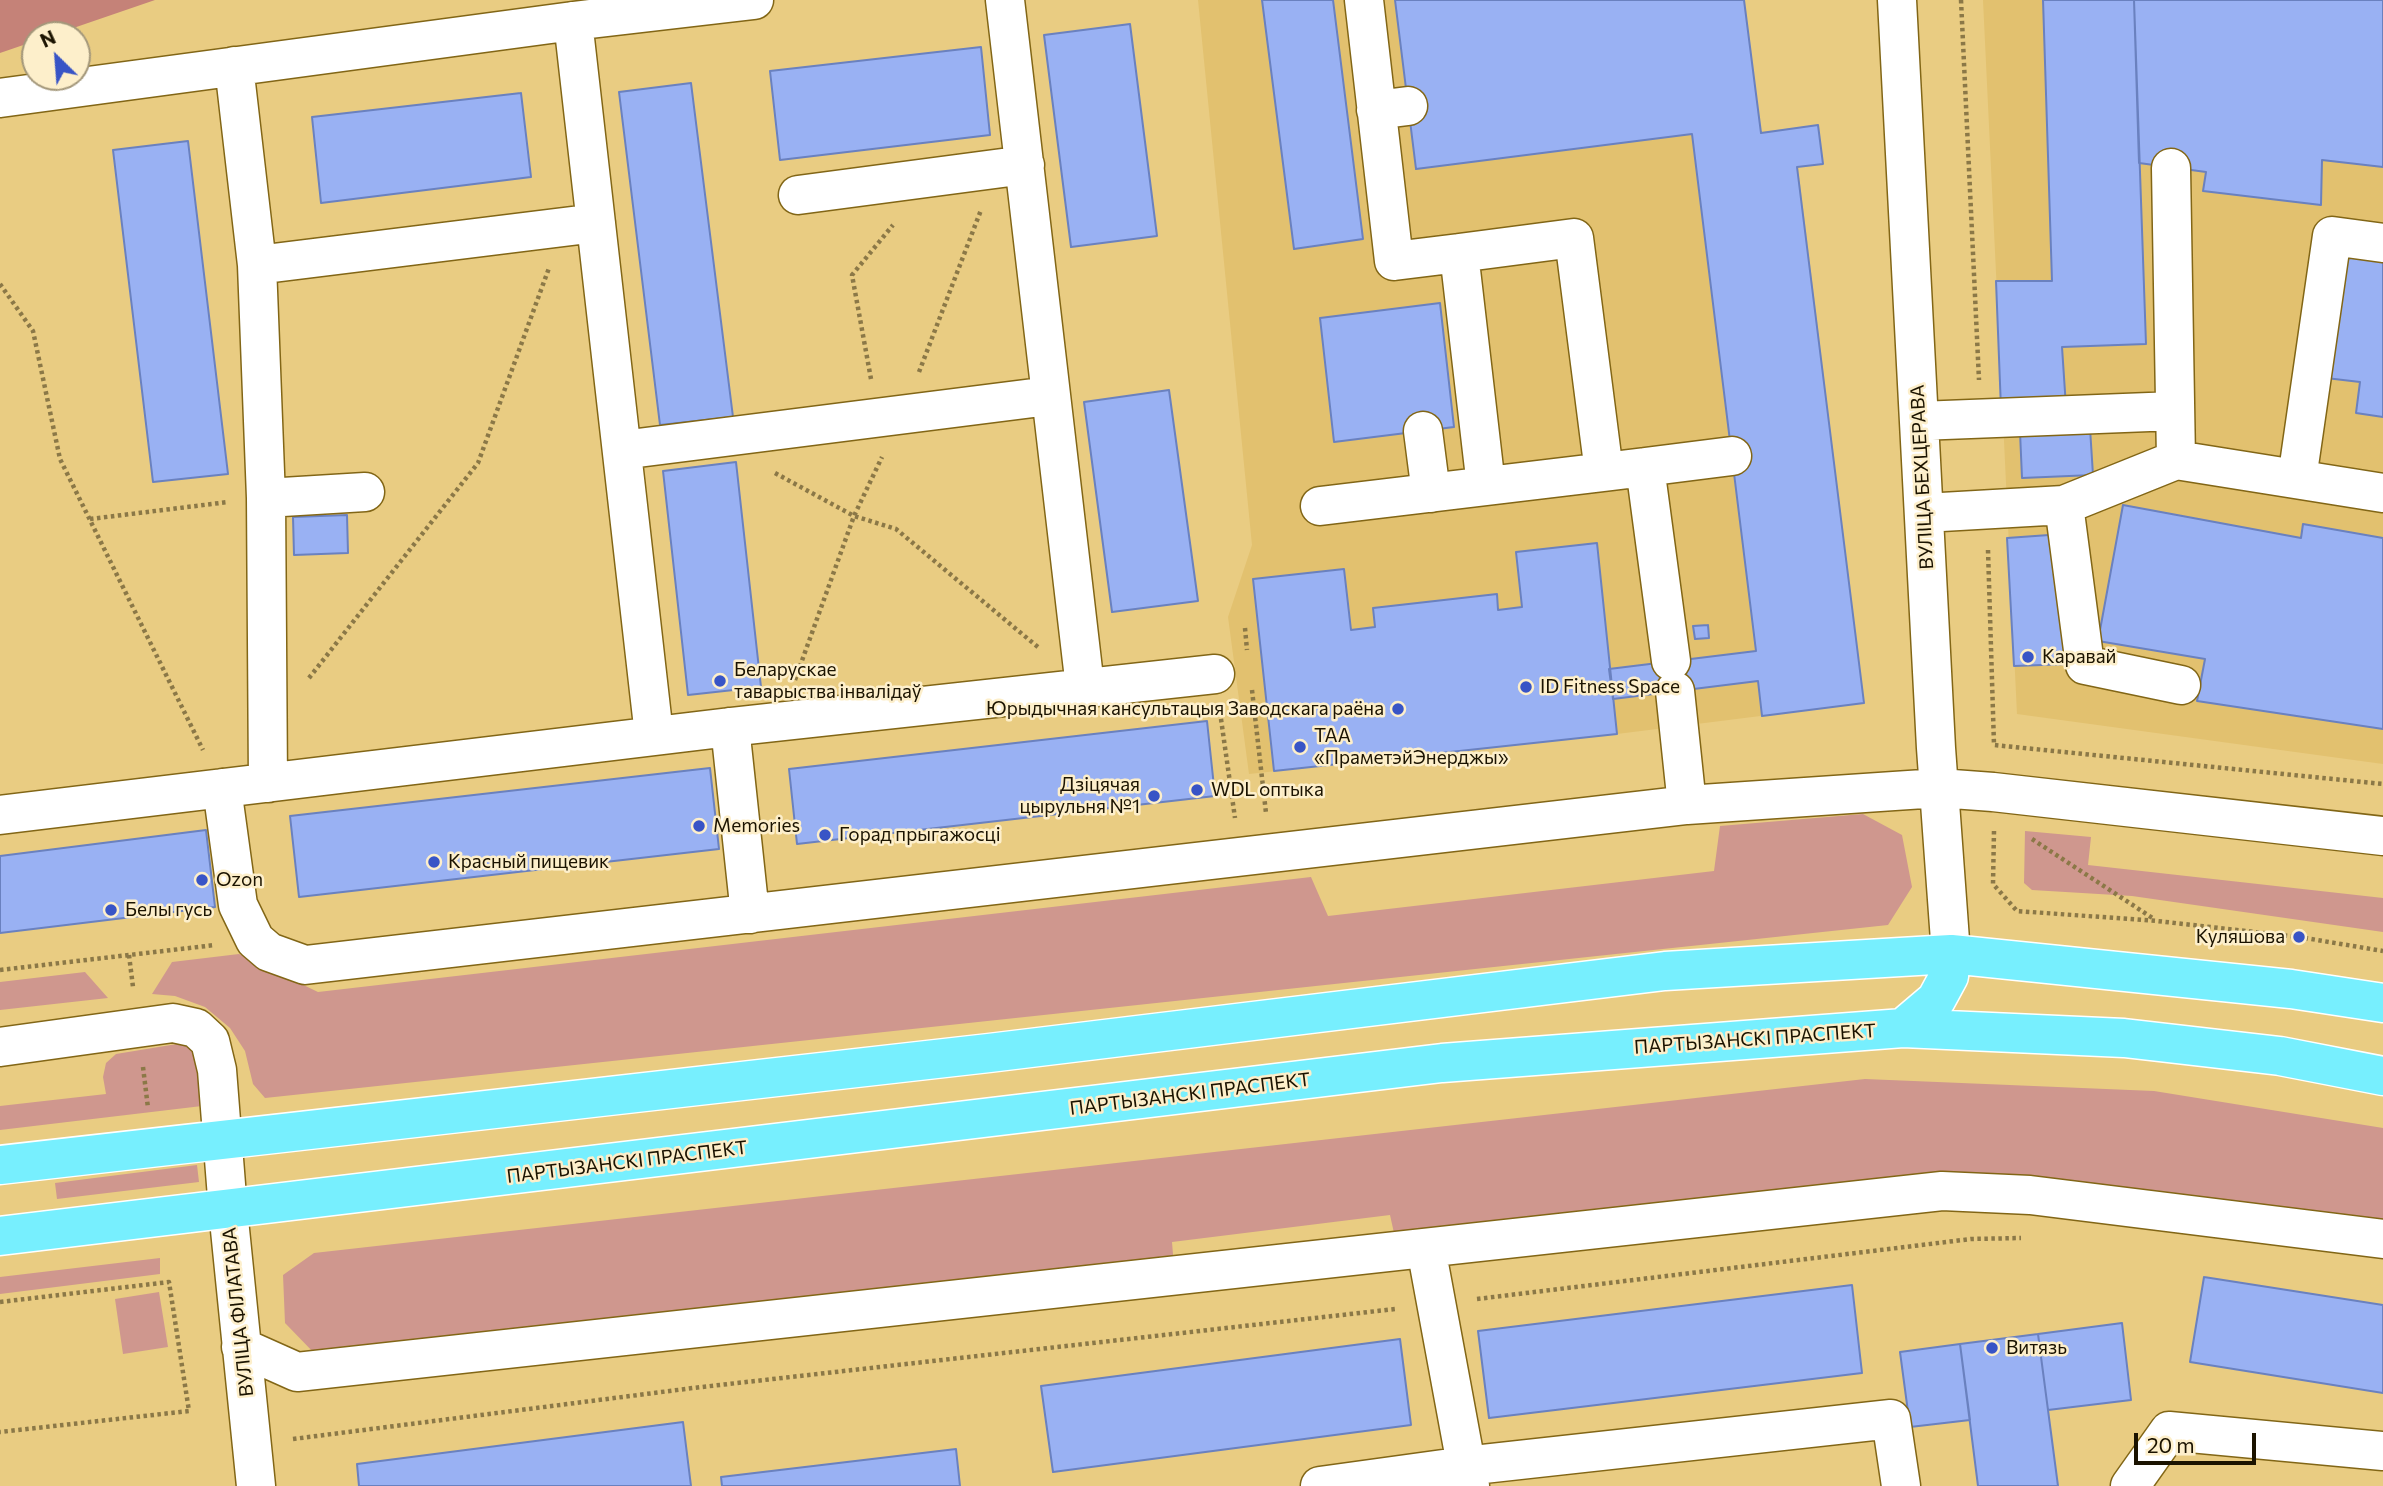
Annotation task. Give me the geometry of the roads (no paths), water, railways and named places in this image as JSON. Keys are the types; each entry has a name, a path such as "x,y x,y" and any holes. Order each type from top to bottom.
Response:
{"main road":[{"path":"0,1165 989,1053 1665,971 1951,954 2291,989 2383,1003"},
{"path":"1903,1028 1936,1000 1949,976 1951,954"},
{"name":"ПАРТЫЗАНСКІ ПРАСПЕКТ","path":"0,1236 1442,1063 1903,1028 2124,1038 2280,1056 2383,1076"}],"street":[{"path":"0,98 573,21 754,0"},
{"path":"1005,0 1085,687"},
{"path":"1364,0 1392,108 1394,261 1574,238 1604,472"},
{"name":"ВУЛІЦА БЕХЦЕРАВА","path":"1897,0 1939,788 1951,954"},
{"path":"573,21 654,736"},
{"path":"234,66 257,265 266,498 268,783"},
{"path":"798,195 1025,165"},
{"path":"2171,168 2176,460"},
{"path":"257,265 596,223"},
{"path":"2297,479 2332,236 2383,243"},
{"path":"1459,253 1486,486"},
{"path":"622,450 1049,396"},
{"path":"1919,421 2175,411"},
{"path":"1423,430 1431,493"},
{"path":"1320,506 1732,456"},
{"path":"1924,513 2064,505 2176,460 2383,493"},
{"path":"1645,467 1687,805"},
{"path":"266,498 365,492"},
{"path":"2064,505 2085,666 2180,685"},
{"path":"0,815 1085,687 1233,678"},
{"path":"730,727 750,914"},
{"path":"222,788 239,905 255,940 269,952 305,965 1687,805 1939,788 2383,836"},
{"name":"ВУЛІЦА ФІЛАТАВА","path":"0,1046 173,1023 196,1028 211,1041 217,1070 228,1210 256,1486"},
{"path":"241,1347 297,1372 1942,1191 2030,1195 2383,1240"},
{"path":"1426,1248 1467,1476"},
{"path":"1320,1486 1467,1476 1891,1419 1901,1486"},
{"path":"2130,1486 2169,1431 2383,1451"}],"place":[{"name":"Каравай","path":"2028,657"},
{"name":"Беларускае таварыства інвалідаў","path":"720,681"},
{"name":"ID Fitness Space","path":"1526,687"},
{"name":"Юрыдычная кансультацыя Заводскага раёна","path":"1398,709"},
{"name":"ТАА «ПраметэйЭнерджы»","path":"1300,747"},
{"name":"WDL оптыка","path":"1197,790"},
{"name":"Дзіцячая цырульня №1","path":"1154,796"},
{"name":"Memories","path":"699,826"},
{"name":"Горад прыгажосці","path":"825,835"},
{"name":"Красный пищевик","path":"434,862"},
{"name":"Ozon","path":"202,880"},
{"name":"Белы гусь","path":"111,910"},
{"name":"Куляшова","path":"2299,937"},
{"name":"Витязь","path":"1992,1348"}]}
